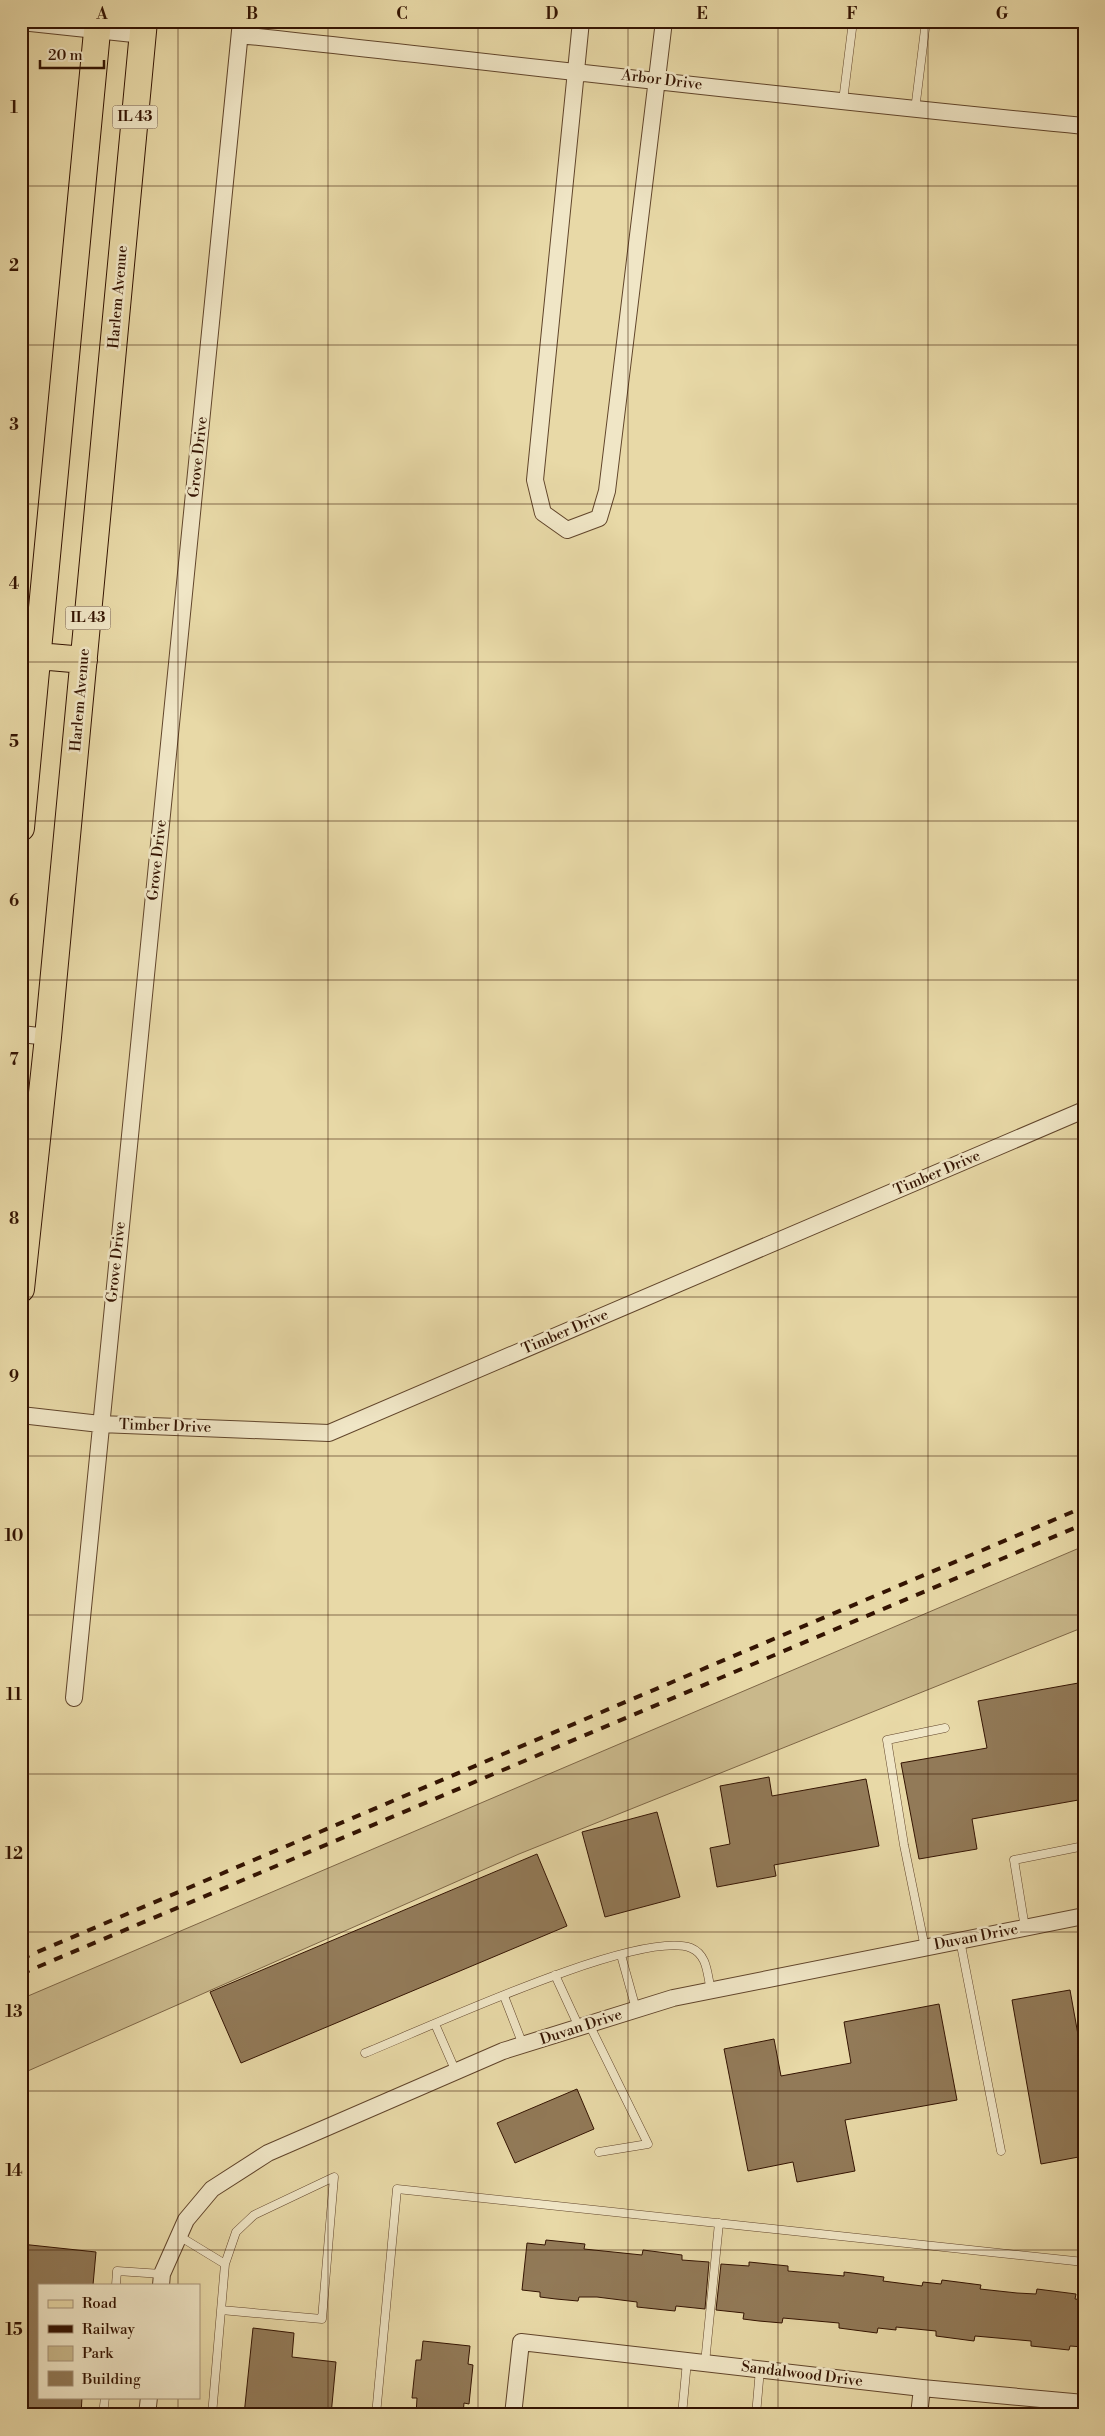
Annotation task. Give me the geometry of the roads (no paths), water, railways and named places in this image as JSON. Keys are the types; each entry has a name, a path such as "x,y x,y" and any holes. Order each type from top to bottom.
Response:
{"main road":[{"name":"IL 43","path":"21,828 98,26"},
{"name":"Harlem Avenue","path":"21,1290 48,1037 143,28"},
{"path":"38,656 84,660"}],"street":[{"path":"581,21 535,480 543,513 567,530 599,518 607,491 664,21"},
{"path":"21,22 143,28"},
{"name":"Arbor Drive","path":"241,28 915,110 1084,126"},
{"name":"Grove Drive","path":"74,1698 241,28"},
{"path":"21,1034 48,1037"},
{"name":"Timber Drive","path":"21,1415 100,1424 329,1433 1084,1110"},
{"name":"Duvan Drive","path":"161,2280 186,2220 212,2189 268,2153 523,2045 673,1998 1084,1916"},
{"name":"Sandalwood Drive","path":"513,2415 521,2342 922,2388 1084,2403"},
{"path":"920,2415 922,2388"},
{"path":"147,2415 149,2398"}],"lane":[{"path":"843,100 853,21"},
{"path":"915,110 926,21"},
{"path":"924,1948 887,1740 945,1728"},
{"path":"1025,1928 1014,1860 1084,1846"},
{"path":"960,1940 1001,2151"},
{"path":"365,2054 555,1974 664,1945 690,1948 704,1959 711,1990"},
{"path":"621,1955 636,2009"},
{"path":"555,1974 648,2144 599,2152"},
{"path":"504,1996 523,2045"},
{"path":"435,2024 456,2072"},
{"path":"212,2415 224,2264 236,2232 254,2215 334,2177 322,2319 221,2310"},
{"path":"376,2415 397,2189 1084,2262"},
{"path":"705,2363 719,2223"},
{"path":"179,2236 224,2264"},
{"path":"116,2284 117,2271 161,2280"},
{"path":"682,2415 687,2361"},
{"path":"756,2415 760,2369"},
{"path":"103,2415 105,2398"}],"railway":[{"path":"21,1959 1084,1507"},
{"path":"21,1974 1084,1524"}]}
